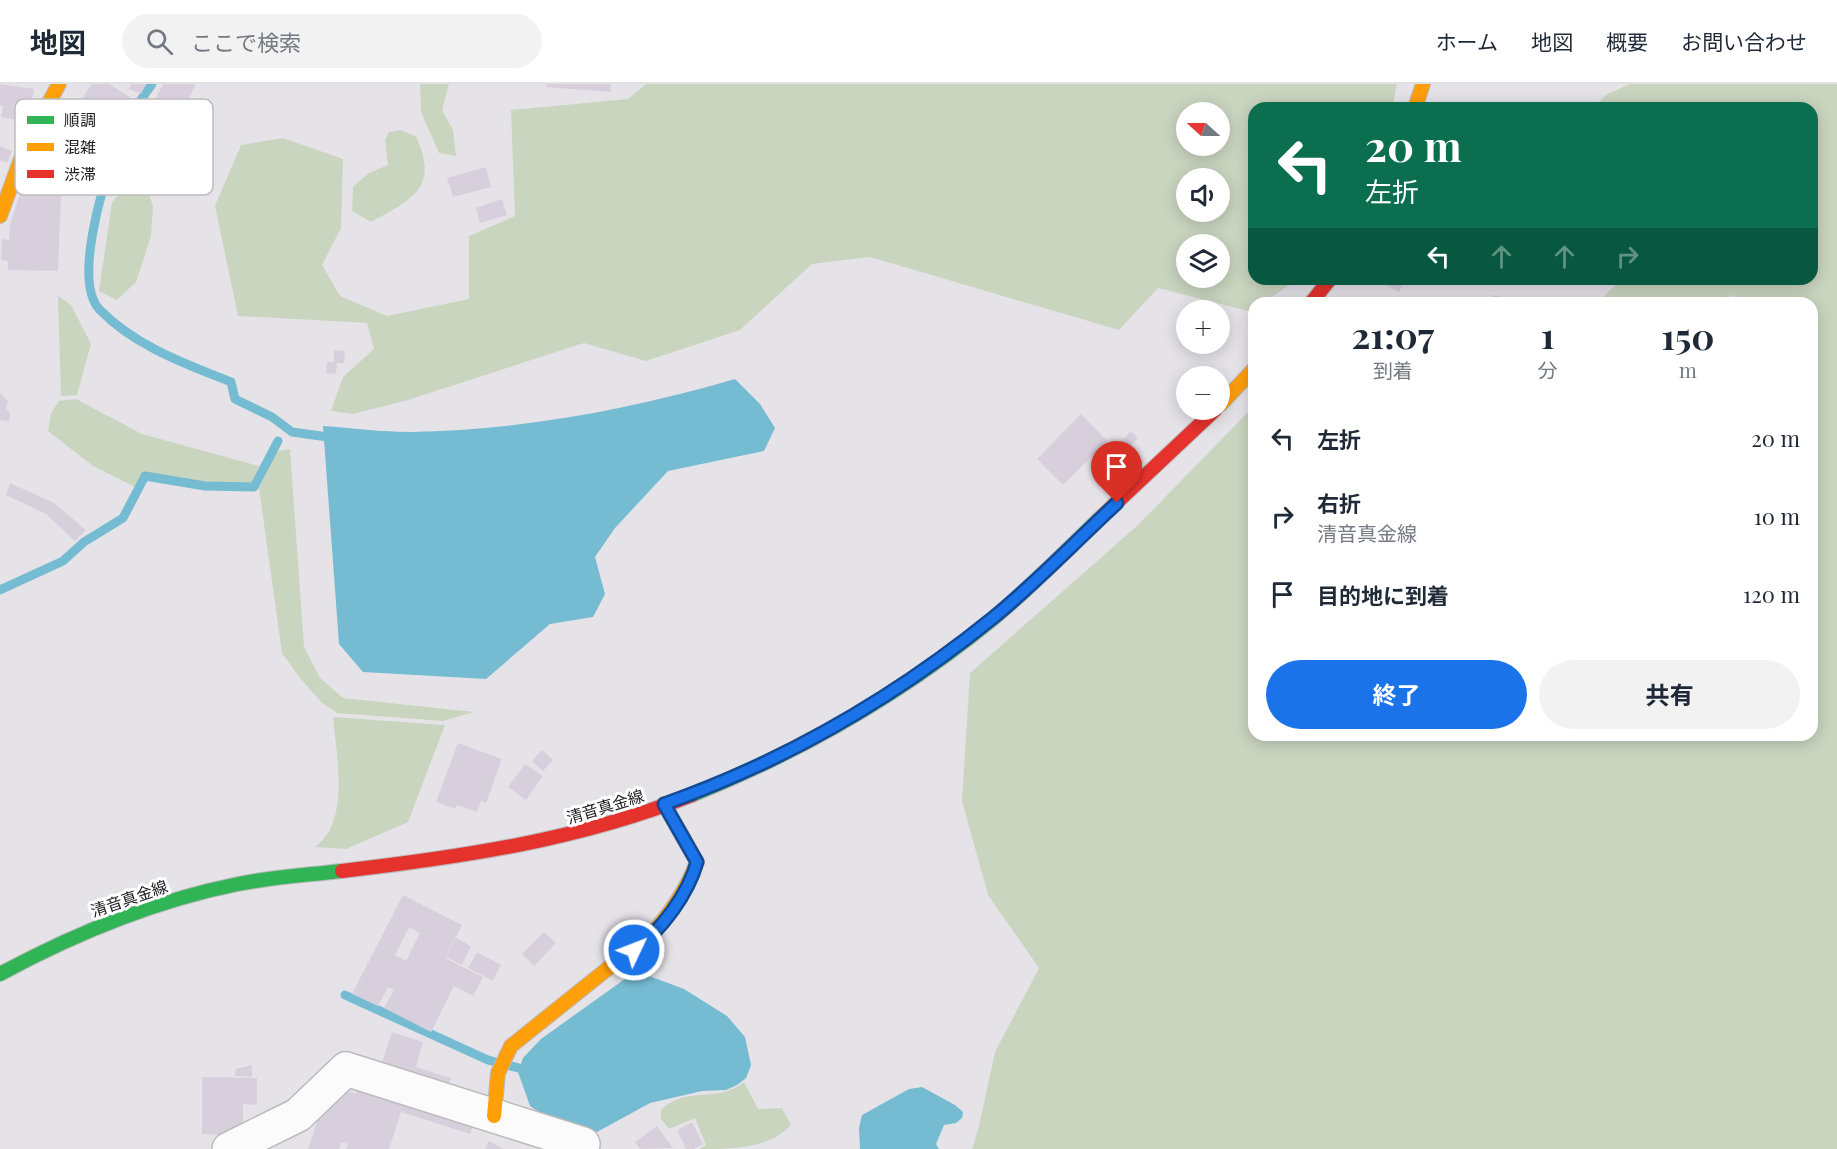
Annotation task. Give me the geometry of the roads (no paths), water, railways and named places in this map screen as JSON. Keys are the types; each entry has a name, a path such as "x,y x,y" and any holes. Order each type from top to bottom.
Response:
{"main road":[{"path":"51,99 59,84"},
{"path":"1417,102 1423,84"},
{"path":"0,216 15,176"},
{"path":"1316,297 1325,285"},
{"path":"1230,394 1248,375"},
{"name":"清音真金線","path":"0,974 47,948 110,920 173,899 240,883 464,856 552,839 624,819 718,785 766,764 818,738 910,681 996,616 1204,420"},
{"path":"494,1116 501,1065 508,1048 549,1012 648,940 691,884 697,862 664,804"}],"street":[{"path":"229,1149 298,1115 346,1069 583,1144"}],"water":[{"path":"735,379 760,404 775,428 764,451 668,471 615,528 595,557 605,594 593,617 550,624 486,679 363,672 339,644 323,426 410,432 534,423 615,409"},
{"path":"636,971 684,989 727,1016 745,1037 751,1065 746,1078 726,1090 702,1091 650,1103 597,1132 542,1114 530,1106 518,1072 523,1058 541,1039"},
{"path":"922,1087 955,1105 963,1112 962,1118 956,1123 944,1125 936,1144 939,1149 860,1149 859,1128 862,1115 909,1089"}],"waterway":[{"path":"142,99 152,84"},
{"path":"101,195 93,231 89,278 92,296 100,310 114,323 145,344 179,361 231,382 235,399 272,417 292,432 335,438"},
{"path":"0,590 63,561 84,542 123,518 145,476 205,486 254,487 278,441"},
{"path":"345,995 488,1060 530,1071"}]}
